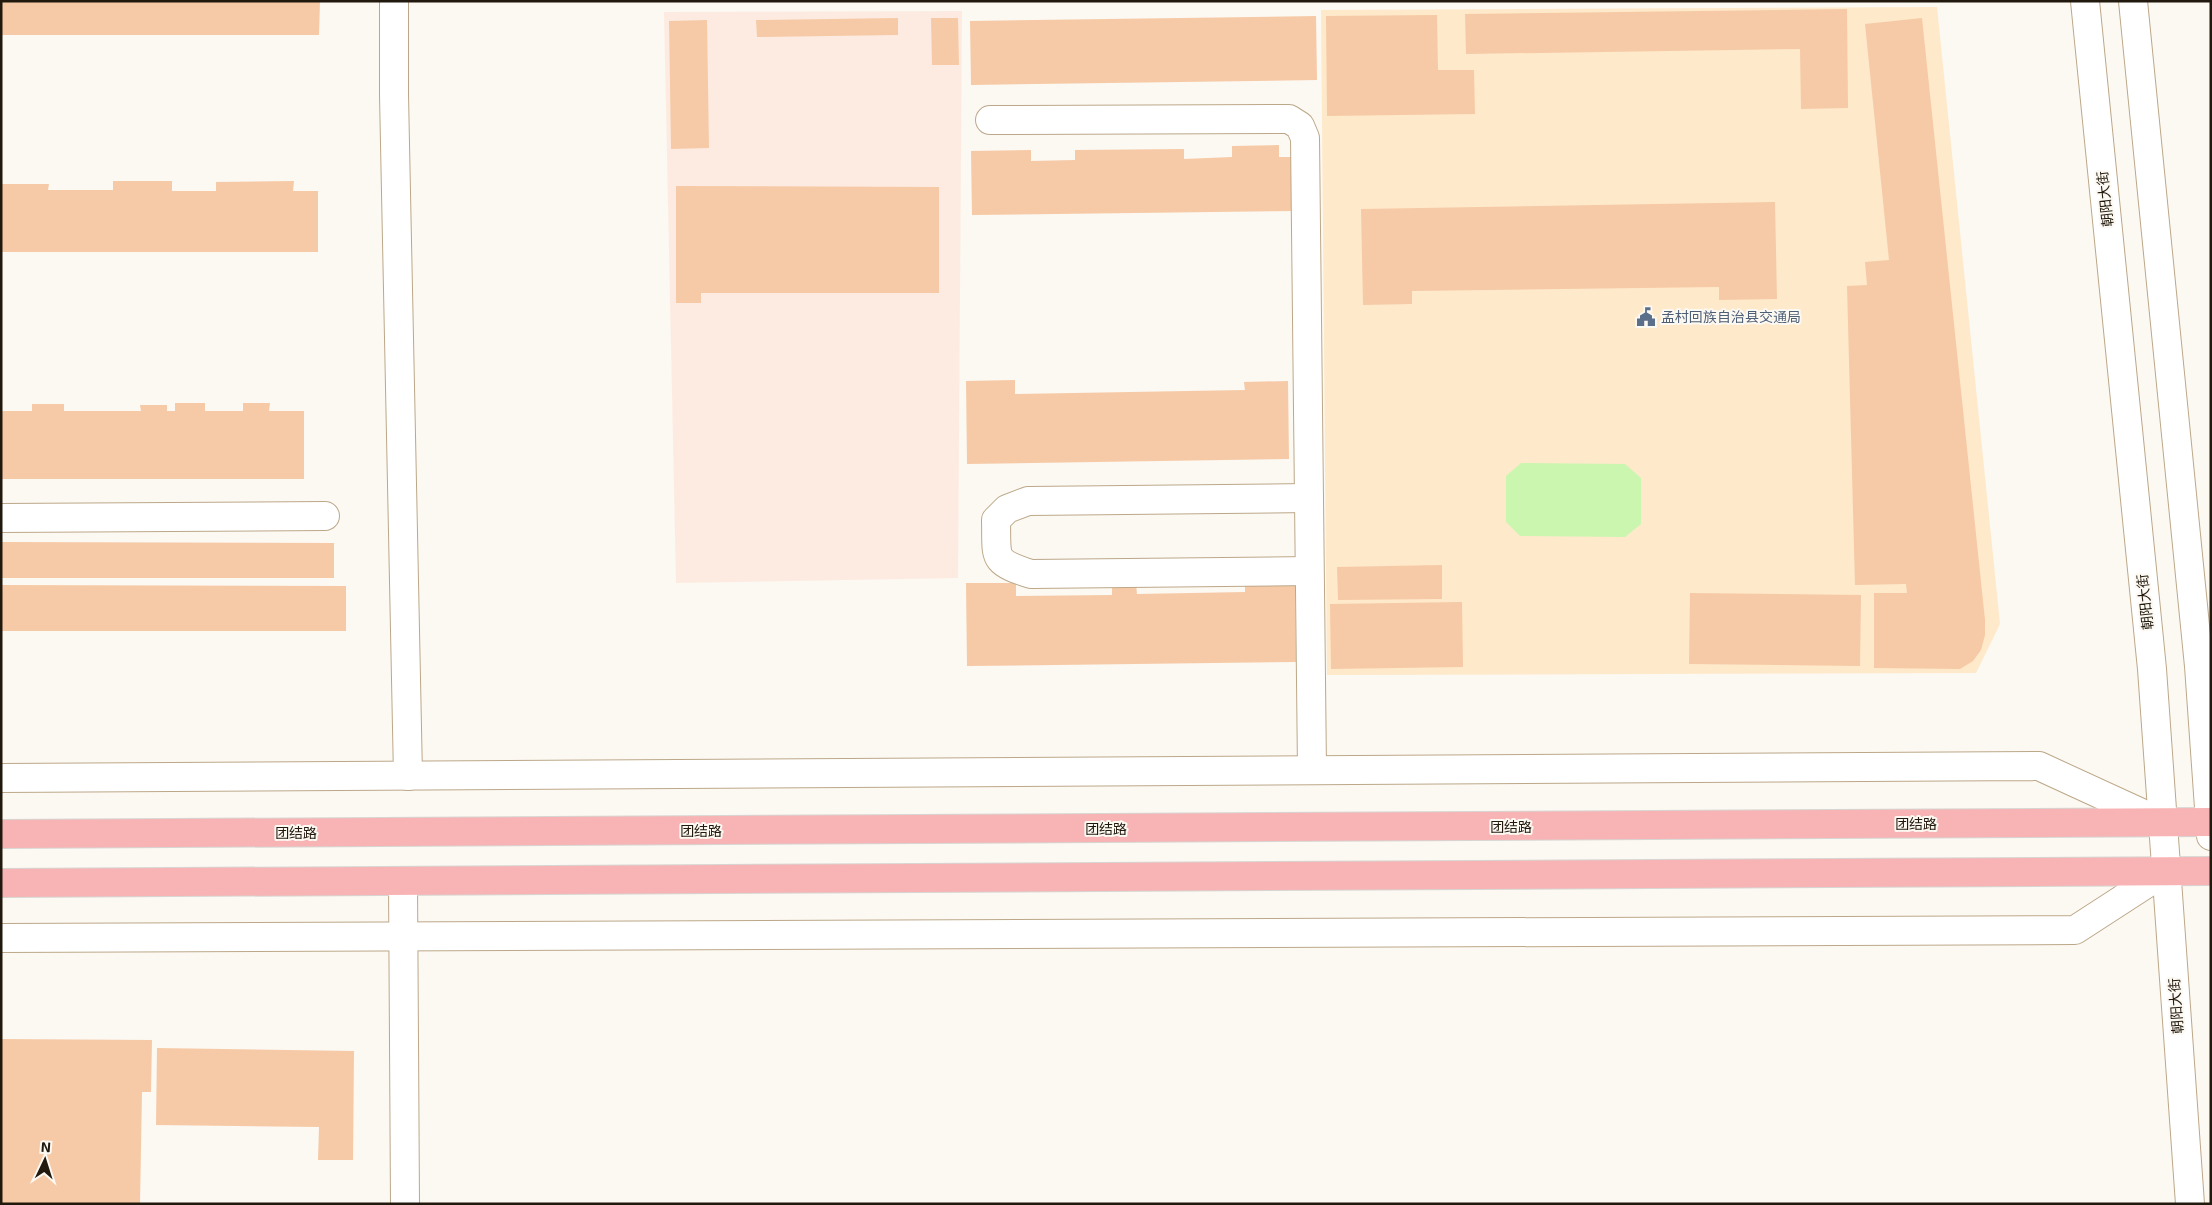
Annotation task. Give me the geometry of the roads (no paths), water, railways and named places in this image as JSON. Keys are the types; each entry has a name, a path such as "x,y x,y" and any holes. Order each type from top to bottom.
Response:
{"main road":[{"name":"团结路","path":"1,834 2163,823 2210,827"},
{"path":"1,882 2211,871"}],"street":[{"path":"394,1 394,95 408,776"},
{"name":"朝阳大街","path":"2085,1 2152,669 2190,1204"},
{"path":"2133,1 2199,666 2210,827"},
{"path":"990,120 1289,119 1300,126 1305,138 1312,770"},
{"path":"1309,498 1028,501 1007,509 996,520 997,555 1006,566 1030,574 1309,571"},
{"path":"1,518 325,516"},
{"path":"1,778 2039,766 2163,823"},
{"path":"1,938 2075,930 2166,871"},
{"path":"403,881 405,1204"}],"place":[{"name":"孟村回族自治县交通局","path":"1646,317"}]}
